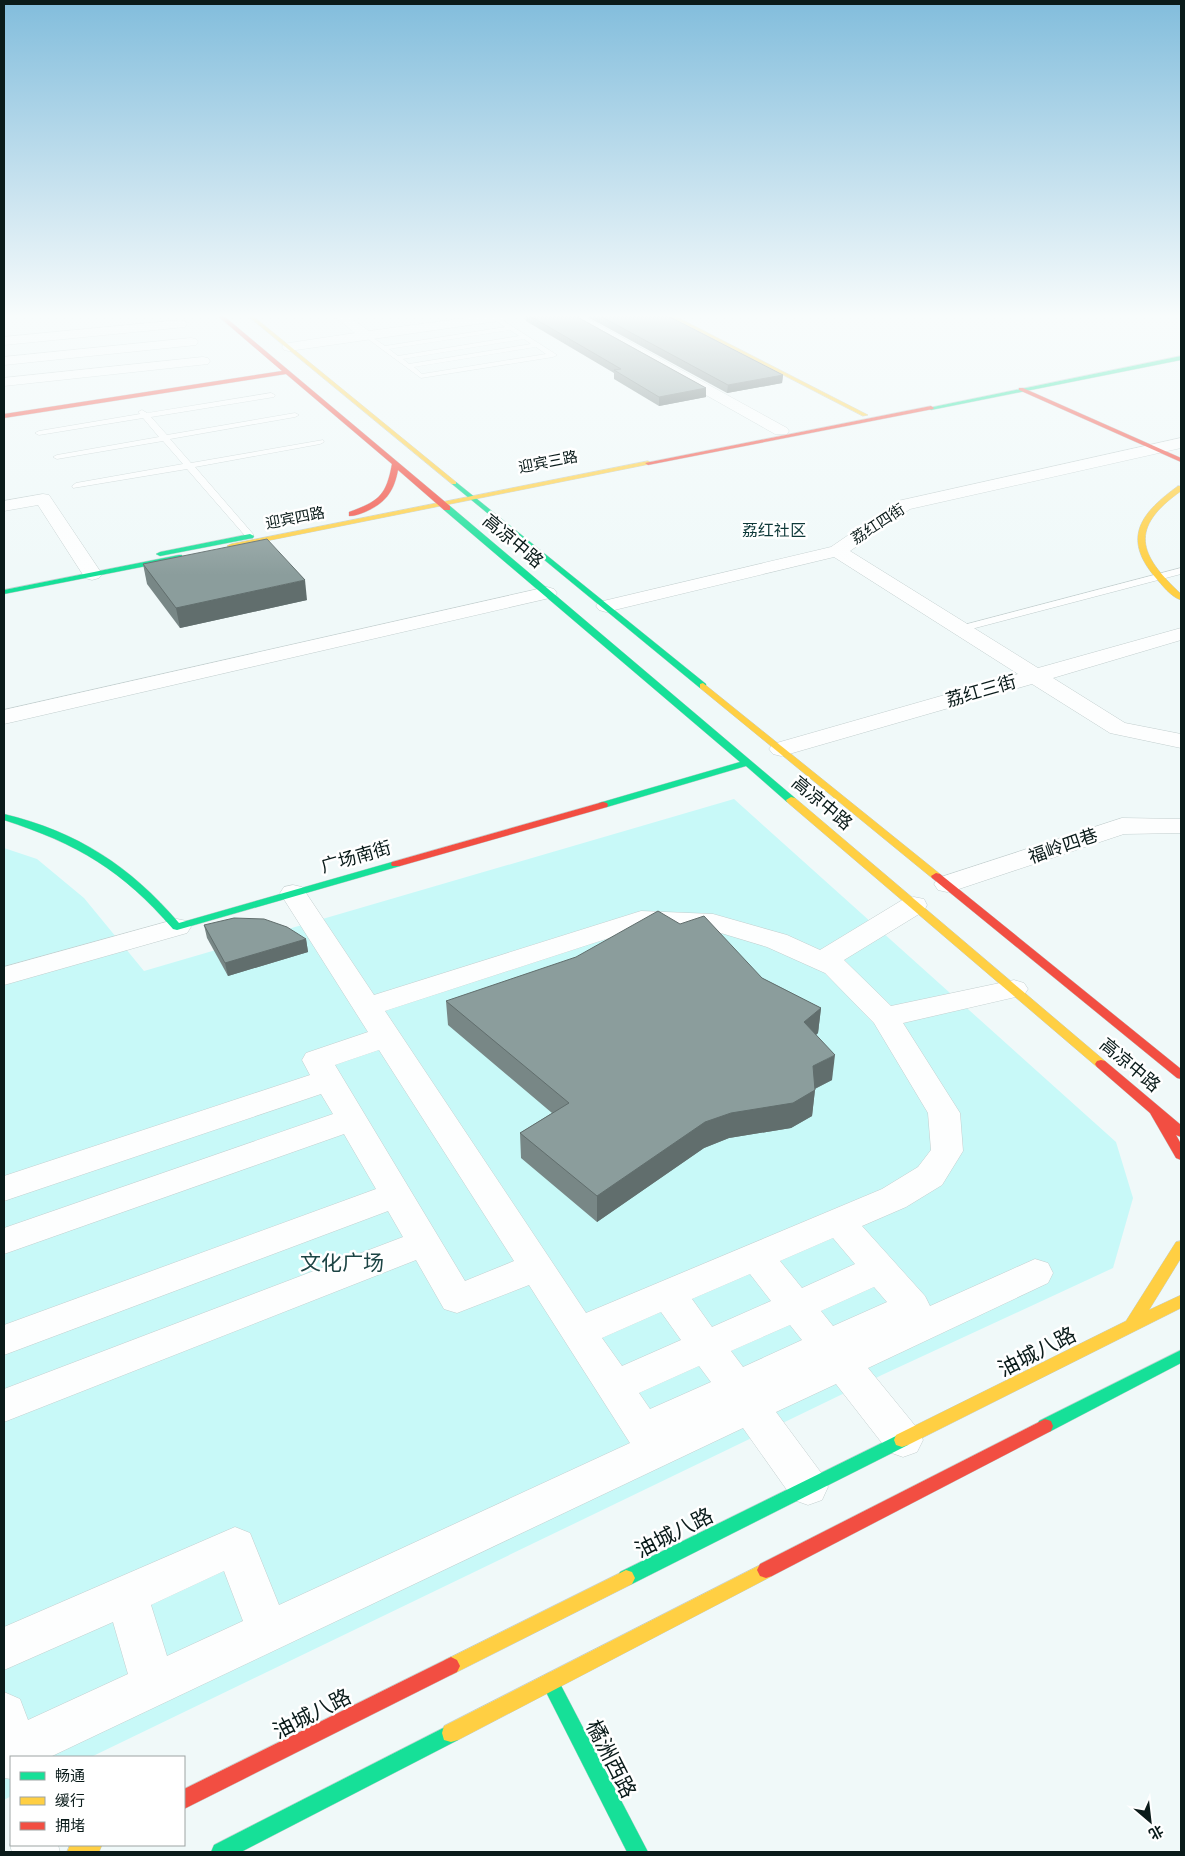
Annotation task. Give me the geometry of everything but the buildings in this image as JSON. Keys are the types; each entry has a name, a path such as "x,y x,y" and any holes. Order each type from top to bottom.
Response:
{"main road":[{"path":"4,416 90,403"},
{"name":"高凉中路","path":"324,403 395,464 442,500 476,532 914,905 1014,989 1052,1016 1181,1132"},
{"path":"356,403 426,459 455,474 461,475"},
{"path":"841,403 865,415"},
{"name":"迎宾三路","path":"538,482 781,431 928,403"},
{"name":"迎宾三路","path":"442,500 955,403"},
{"path":"1050,403 1181,460"},
{"path":"359,432 387,428"},
{"name":"高凉中路","path":"426,459 470,495 510,522 558,566 606,606 1181,1075"},
{"path":"350,519 382,500 391,490 395,464"},
{"path":"509,479 538,482 527,499"},
{"path":"1181,488 1154,506 1142,522 1140,531 1142,551 1147,562 1158,577 1181,598"},
{"name":"迎宾四路","path":"4,585 90,571 442,500"},
{"path":"350,519 408,523"},
{"name":"迎宾四路","path":"4,592 250,536 350,519"},
{"path":"452,528 476,532"},
{"path":"525,574 558,566"},
{"name":"广场南街","path":"177,927 748,763"},
{"path":"4,817 54,832 104,857 145,888 177,927"},
{"path":"1073,1008 1091,1001"},
{"path":"1154,1108 1181,1155"},
{"path":"1132,1326 1181,1246"},
{"name":"油城八路","path":"185,1798 1181,1301"},
{"path":"221,1852 1181,1356"},
{"name":"橘洲西路","path":"550,1682 638,1852"},
{"path":"77,1852 90,1846"}],"street":[{"path":"731,403 781,431"},
{"name":"荔红四街","path":"606,606 837,551 904,505 1181,443"},
{"path":"4,506 43,499 90,571"},
{"path":"837,551 1118,728 1181,741"},
{"path":"4,717 548,593"},
{"name":"荔红三街","path":"781,749 1181,634"},
{"name":"福岭四巷","path":"947,884 1122,826 1181,826"},
{"path":"293,893 642,1431 743,1397"},
{"path":"822,961 914,905"},
{"path":"367,1007 641,919 713,922 777,941 835,967 885,1017 944,1114 946,1151 930,1176 894,1198 578,1332"},
{"path":"4,976 177,927"},
{"path":"885,1017 1014,989"},
{"path":"386,1037 316,1060 457,1299 536,1267"},
{"path":"4,1189 328,1080"},
{"path":"4,1241 352,1120"},
{"path":"4,1340 396,1194"},
{"path":"835,1354 912,1306 838,1222"},
{"path":"4,1406 424,1243"},
{"path":"756,1256 903,1440"},
{"path":"614,1387 879,1269"},
{"path":"8,1745 154,1685 268,1631 743,1397 835,1354 1035,1272"},
{"path":"668,1294 808,1487"},
{"path":"4,1649 235,1546 268,1631"},
{"path":"126,1595 154,1685"}],"lane":[{"path":"39,433 220,403"},
{"path":"144,414 250,536"},
{"path":"57,457 295,415"},
{"path":"76,486 320,442"},
{"path":"960,629 1181,571"}],"green space":[{"name":"文化广场","path":"734,799 1116,1142 1133,1198 1113,1268 884,1374 93,1756 10,1756 10,1797 4,1800 4,848 37,859 84,898 144,971"}],"traffic: fast":[{"path":"931,408 958,403"},
{"path":"454,483 703,686"},
{"path":"447,508 791,800"},
{"path":"160,554 250,536"},
{"path":"4,592 179,557"},
{"path":"603,805 747,763"},
{"path":"4,817 56,835 100,857 140,887 177,927 396,864"},
{"path":"1045,1426 1181,1356"},
{"path":"626,1578 902,1440"},
{"path":"550,1682 638,1852"},
{"path":"221,1852 451,1733"}],"traffic: slow":[{"path":"356,403 454,483"},
{"path":"841,403 865,415"},
{"path":"231,546 648,463"},
{"path":"1181,488 1162,501 1149,515 1142,528 1141,542 1145,555 1153,569 1181,598"},
{"path":"703,686 936,876"},
{"path":"791,800 1101,1064"},
{"path":"1132,1325 1181,1246"},
{"path":"902,1440 1181,1301"},
{"path":"451,1733 766,1570"},
{"path":"451,1666 626,1578"},
{"path":"77,1852 90,1846"}],"traffic: jam":[{"path":"4,416 90,403"},
{"path":"323,403 447,508"},
{"path":"1052,403 1181,460"},
{"path":"648,463 931,408"},
{"path":"352,514 372,506 384,498 391,485 395,464"},
{"path":"396,864 603,805"},
{"path":"936,876 1181,1075"},
{"path":"1101,1064 1181,1132"},
{"path":"1154,1108 1181,1155"},
{"path":"766,1570 1045,1426"},
{"path":"185,1799 451,1666"}],"district":[{"name":"荔红社区","path":"774,530"}]}
